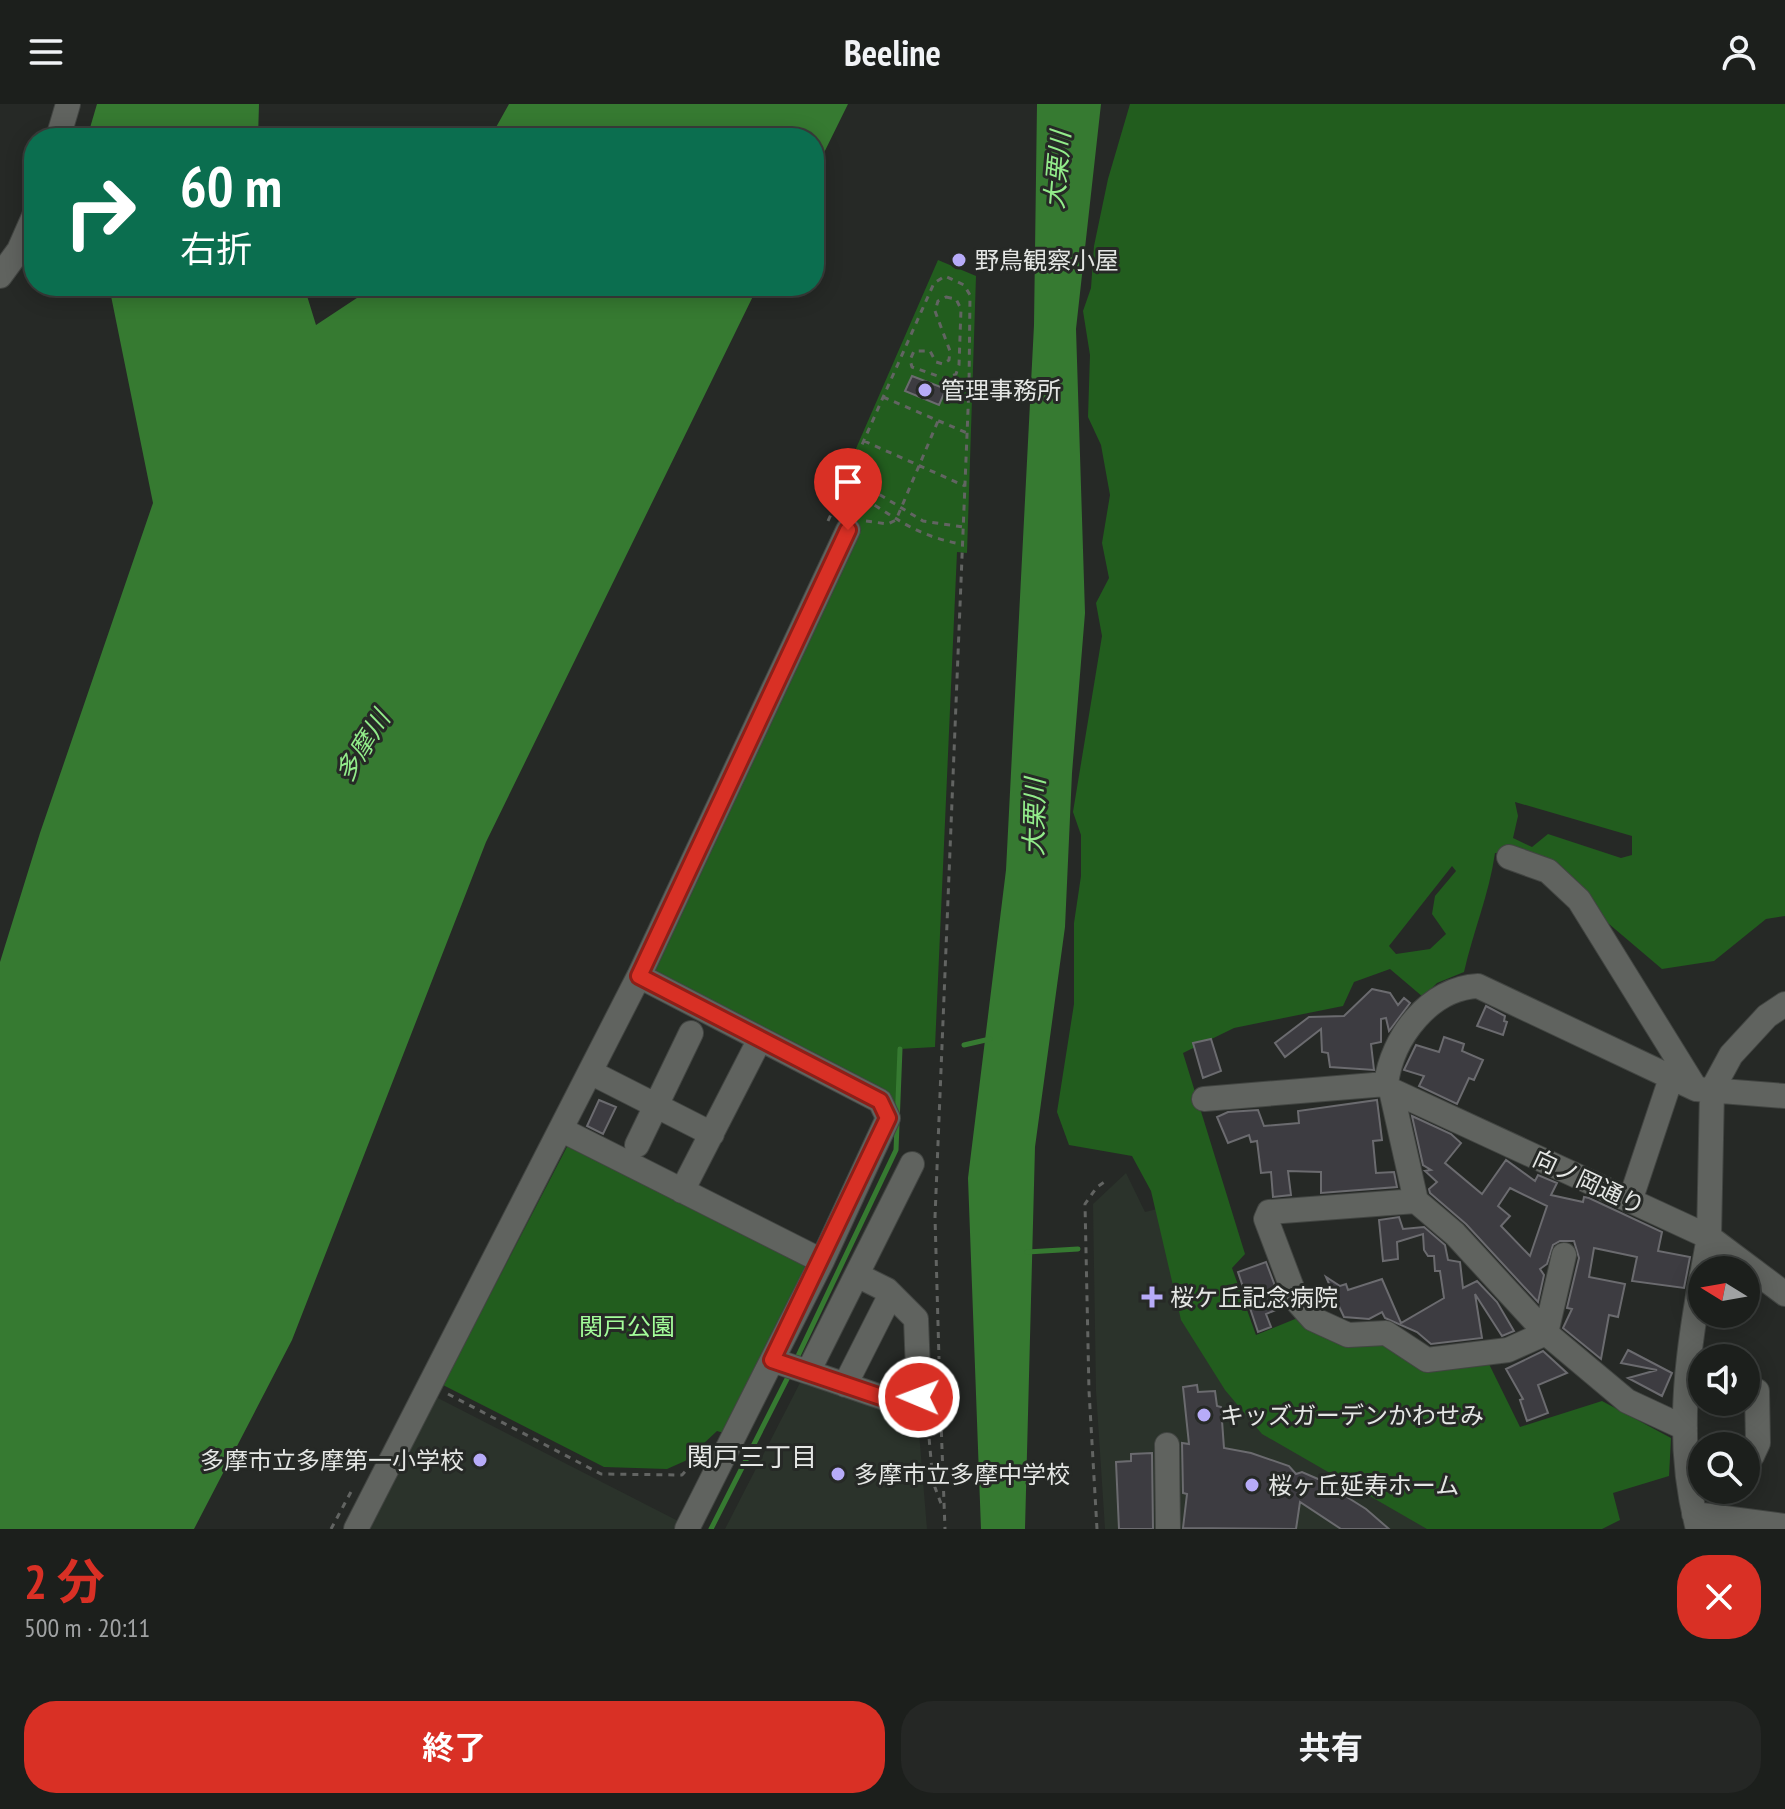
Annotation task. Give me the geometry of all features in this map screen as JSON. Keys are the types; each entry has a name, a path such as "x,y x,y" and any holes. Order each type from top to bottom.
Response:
{"street":[{"path":"61,128 68,104"},
{"path":"0,276 24,239"},
{"path":"356,1529 639,976 838,526"},
{"path":"1509,857 1548,871 1579,900 1704,1090 1709,1237 1705,1256"},
{"path":"639,976 880,1101 888,1118 822,1261 791,1366"},
{"path":"1688,1442 1627,1401 1546,1333 1455,1234 1416,1201 1388,1087 1396,1046 1424,1009 1445,992 1478,986 1671,1078 1704,1090 1785,1096"},
{"path":"1704,1090 1767,1016 1785,1004"},
{"path":"637,1145 691,1033"},
{"path":"682,1191 760,1039"},
{"path":"590,1072 712,1134"},
{"path":"1630,1201 1671,1078"},
{"path":"1204,1099 1388,1087"},
{"name":"向ノ岡通り","path":"1388,1087 1709,1237 1783,1289"},
{"path":"562,1130 822,1261"},
{"path":"687,1529 730,1444 857,1275 912,1164"},
{"path":"1416,1201 1269,1212 1266,1219 1297,1301 1313,1319 1348,1335 1386,1333 1427,1360 1508,1350 1546,1333"},
{"path":"1546,1333 1564,1255"},
{"path":"791,1366 887,1399 930,1395 916,1319 891,1294 857,1275"},
{"path":"845,1385 891,1294"},
{"path":"1691,1328 1691,1432"},
{"path":"1167,1445 1168,1529"},
{"path":"1688,1466 1688,1489"},
{"path":"1696,1521 1785,1526"}],"path":[{"path":"938,421 896,520 888,524 862,521 838,526 843,488 934,283 945,276 964,285 970,295 935,1217 939,1364"},
{"path":"902,355 910,360 912,367 935,378 946,379 956,374 961,309 956,299 946,297 938,301 935,311 950,351 949,360 943,364 936,362 930,351 921,349 914,351 910,360"},
{"path":"883,397 967,433"},
{"path":"864,441 965,486"},
{"path":"849,476 923,521 963,527"},
{"path":"843,488 876,505 919,534 962,545"},
{"path":"1097,1529 1085,1204 1106,1181"},
{"path":"429,1391 449,1394 601,1474 682,1475 704,1450 719,1443 730,1444"},
{"path":"930,1395 926,1408 933,1482 944,1512"},
{"path":"930,1395 945,1529"},
{"path":"331,1529 352,1490"}],"shaded area":[{"name":"桜ケ丘記念病院","path":"1126,1173 1145,1212 1173,1205 1243,1382 1440,1529 1105,1529 1096,1391 1093,1204"},
{"name":"多摩市立多摩中学校","path":"802,1379 918,1420 927,1529 725,1529"},
{"name":"多摩市立多摩第一小学校","path":"434,1396 682,1523 678,1529 366,1529"}],"green space":[{"path":"1130,104 1785,104 1785,916 1766,919 1714,961 1662,969 1589,907 1508,853 1495,853 1464,972 1437,983 1423,997 1390,969 1354,982 1343,1006 1234,1028 1183,1053 1245,1254 1232,1268 1256,1335 1300,1317 1489,1364 1520,1427 1602,1401 1671,1438 1669,1476 1613,1493 1620,1520 1602,1529 1427,1529 1262,1434 1225,1390 1181,1320 1151,1191 1132,1156 1069,1145 1057,1112 1074,1004 1074,923 1081,876 1081,835 1073,812 1102,636 1096,603 1109,578 1102,543 1110,495 1101,445 1088,417 1090,355 1083,311 1091,288 1094,246 1108,179","holes":["1515,802 1632,836 1632,855 1621,858 1548,834 1532,847 1513,838 1518,816","1452,866 1456,871 1435,896 1432,914 1446,934 1430,949 1396,954 1389,946"]},
{"path":"938,260 976,276 967,553 957,552 935,1047 900,1049 898,1118 660,978 652,968 842,527 846,512 831,506"},
{"name":"関戸公園","path":"569,1143 803,1262 806,1272 727,1434 717,1431 685,1461 667,1469 604,1467 443,1385"}],"water":[{"path":"97,104 259,104 258,128 90,128"},
{"path":"509,104 848,104 824,153 824,128 496,128"},
{"name":"大栗川","path":"1037,104 1101,104 1076,329 1085,613 1072,773 1065,927 1035,1147 1025,1529 981,1529 968,1178 1006,870 1034,325"},
{"name":"多摩川","path":"111,296 307,296 316,325 360,296 753,296 486,842 292,1340 194,1529 0,1529 0,962 40,833 153,503"}],"building":[{"name":"管理事務所","path":"912,376 946,389 939,405 905,391"},
{"path":"1372,989 1390,993 1398,1005 1404,998 1410,1003 1389,1031 1386,1018 1381,1019 1381,1042 1371,1044 1374,1070 1330,1067 1328,1053 1322,1052 1321,1029 1285,1057 1275,1043 1309,1017 1344,1016"},
{"path":"1486,1006 1505,1016 1504,1021 1507,1022 1503,1035 1477,1026"},
{"path":"1444,1037 1464,1044 1462,1051 1483,1060 1474,1080 1469,1078 1457,1104 1419,1086 1424,1076 1404,1070 1416,1045 1439,1052"},
{"path":"1211,1039 1221,1071 1203,1078 1193,1043"},
{"path":"599,1100 616,1107 603,1134 587,1126"},
{"path":"1377,1100 1382,1140 1373,1141 1376,1173 1394,1172 1397,1187 1321,1193 1321,1172 1288,1171 1291,1195 1273,1197 1271,1172 1261,1173 1257,1141 1251,1142 1249,1135 1228,1143 1217,1117 1228,1112 1258,1110 1264,1126 1299,1123 1298,1111"},
{"path":"1412,1116 1451,1134 1461,1143 1445,1163 1482,1194 1506,1160 1535,1181 1538,1175 1557,1183 1551,1195 1583,1202 1584,1197 1589,1198 1662,1232 1658,1251 1688,1257 1684,1288 1632,1281 1637,1257 1594,1248 1589,1277 1625,1284 1618,1317 1609,1315 1601,1359 1563,1328 1572,1309 1567,1308 1579,1258 1574,1241 1560,1241 1553,1245 1547,1264 1540,1269 1544,1275 1538,1302 1466,1224 1430,1193 1429,1189 1437,1182 1425,1171 1431,1170 1423,1165","holes":["1510,1188 1547,1206 1530,1256 1501,1226 1510,1216 1498,1206"]},
{"path":"1399,1217 1403,1229 1424,1227 1445,1245 1448,1260 1460,1262 1463,1288 1477,1281 1497,1302 1514,1331 1502,1336 1475,1294 1482,1338 1431,1344 1417,1332 1385,1318 1382,1312 1369,1319 1344,1317 1335,1298 1328,1300 1324,1288 1330,1286 1326,1277 1340,1286 1346,1284 1348,1290 1382,1279 1401,1323 1444,1298 1440,1271 1435,1271 1434,1256 1428,1256 1424,1250 1423,1234 1397,1242 1398,1259 1383,1261 1379,1220"},
{"path":"1266,1262 1283,1307 1266,1314 1271,1327 1258,1332 1238,1272"},
{"path":"1628,1350 1672,1373 1662,1396 1628,1378 1657,1370 1621,1363"},
{"path":"1543,1351 1567,1373 1538,1385 1548,1413 1527,1421 1520,1400 1523,1399 1506,1369"},
{"name":"桜ヶ丘延寿ホーム","path":"1197,1385 1198,1392 1215,1391 1217,1406 1221,1407 1224,1448 1251,1453 1289,1466 1296,1474 1302,1472 1318,1479 1366,1509 1389,1529 1341,1529 1300,1502 1296,1529 1183,1528 1187,1494 1183,1493 1182,1443 1189,1444 1183,1387"},
{"path":"1152,1453 1153,1529 1119,1529 1116,1462 1131,1461 1131,1454"}],"waterway":[{"path":"964,1045 990,1039"},
{"path":"796,1360 896,1150 900,1049"},
{"path":"1027,1252 1078,1249"},
{"path":"711,1529 790,1373"}],"place":[{"name":"野鳥観察小屋","path":"959,260"},
{"name":"管理事務所","path":"925,390"},
{"name":"桜ケ丘記念病院","path":"1152,1297"},
{"name":"キッズガーデンかわせみ","path":"1204,1415"},
{"name":"多摩市立多摩第一小学校","path":"480,1460"},
{"name":"多摩市立多摩中学校","path":"838,1474"},
{"name":"桜ヶ丘延寿ホーム","path":"1252,1485"}],"district":[{"name":"関戸三丁目","path":"752,1456"}],"route":[{"path":"848,530 727,795 639,976 880,1101 888,1118 772,1360 887,1399 919,1397"}]}
